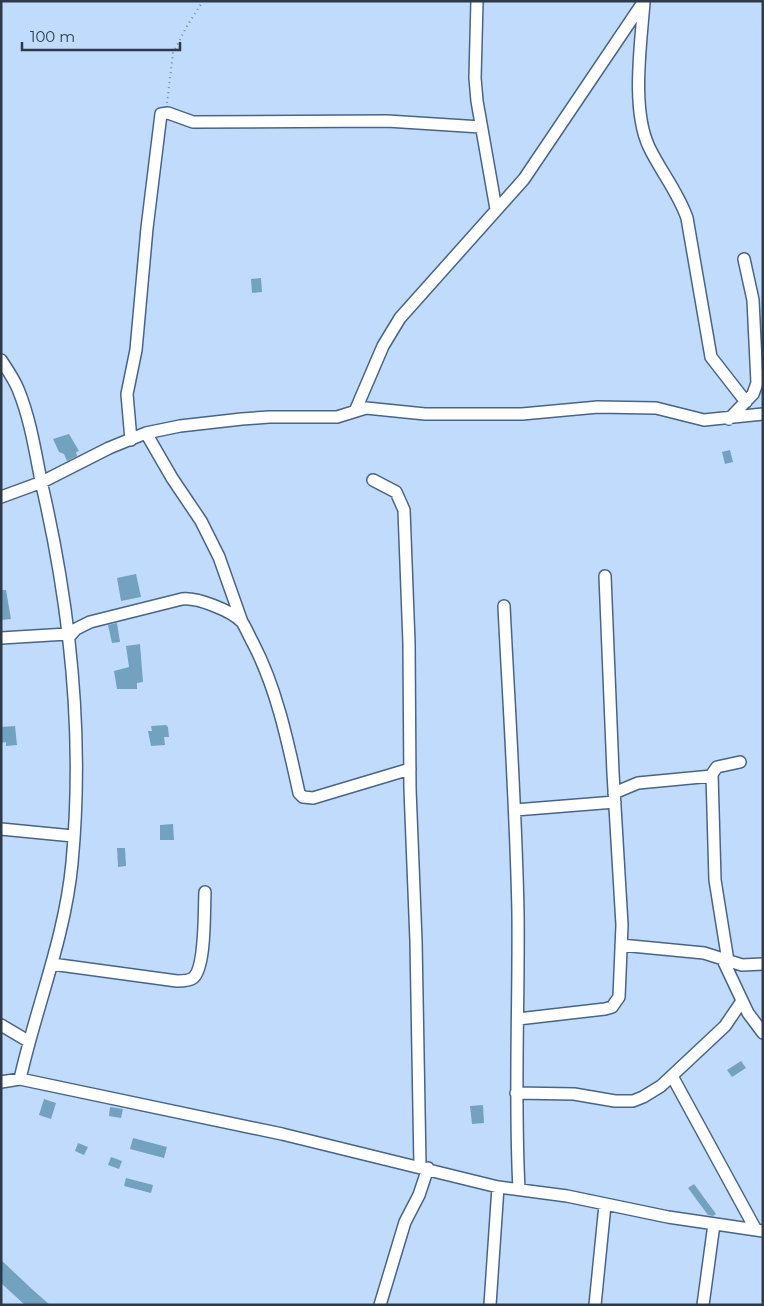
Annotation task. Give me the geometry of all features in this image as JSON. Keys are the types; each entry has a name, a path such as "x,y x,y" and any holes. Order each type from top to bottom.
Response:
{"street":[{"path":"477,1 475,78 480,127 496,209"},
{"path":"356,409 383,346 400,318 524,179 644,1"},
{"path":"644,1 639,80 643,128 649,146 680,200 687,218 711,357 716,367 746,402"},
{"path":"131,440 128,394 142,301 160,116 166,112 193,122 387,121 480,127"},
{"path":"729,419 746,402 757,382 753,300 744,259"},
{"path":"1,360 18,388 42,482 60,574 74,679 76,774 72,864 58,946 28,1041 20,1079"},
{"path":"1,497 42,482 109,448 146,433 180,426 269,417 337,417 356,409 366,408 425,414 522,414 598,407 656,408 704,420 729,419 763,414"},
{"path":"146,433 172,478 201,520 219,557 242,622 261,660 275,700 299,793 303,797 313,798 410,769"},
{"path":"373,480 396,492 404,510 409,643 410,769 424,1167 419,1195 405,1222 380,1305"},
{"path":"518,1019 612,1007 619,997 622,925 614,797 605,576"},
{"path":"1,638 67,636 90,622 189,598 225,611 242,622"},
{"path":"504,606 515,810 518,1019 516,1094 519,1189"},
{"path":"740,762 716,767 712,771 715,880 725,960 742,1001 763,1033"},
{"path":"515,810 614,797 638,783 712,776"},
{"path":"1,829 73,836"},
{"path":"52,964 177,981 191,979 197,974 202,952 205,892"},
{"path":"621,945 704,953 742,965 763,964"},
{"path":"516,1094 574,1094 615,1101 633,1101 661,1086 672,1076 726,1026 742,1001"},
{"path":"1,1025 28,1041"},
{"path":"672,1076 759,1231"},
{"path":"1,1082 20,1079 282,1134 424,1167 498,1187 567,1196 606,1205 759,1231"},
{"path":"490,1305 498,1187"},
{"path":"595,1305 606,1205"},
{"path":"703,1305 714,1224"}],"path":[{"path":"166,112 173,53 203,1"}],"building":[{"path":"261,278 262,292 252,293 251,279"},
{"path":"69,434 79,451 76,452 77,456 67,461 64,454 59,452 53,439"},
{"path":"730,450 733,462 725,464 722,452"},
{"path":"136,574 141,597 121,601 117,578"},
{"path":"1,590 6,590 11,619 1,620"},
{"path":"117,623 120,642 112,643 108,625"},
{"path":"140,644 143,682 137,683 137,689 117,689 114,671 129,667 126,646"},
{"path":"166,725 169,737 164,737 165,745 151,746 148,731 152,731 151,726"},
{"path":"15,726 17,745 6,746 6,742 1,743 1,727"},
{"path":"173,824 174,840 160,840 160,825"},
{"path":"117,848 125,848 126,866 118,867"},
{"path":"741,1061 746,1068 732,1077 727,1070"},
{"path":"44,1099 56,1103 51,1119 39,1115"},
{"path":"483,1105 484,1123 472,1124 470,1106"},
{"path":"110,1107 123,1109 121,1118 109,1116"},
{"path":"133,1138 167,1147 164,1158 130,1149"},
{"path":"78,1143 88,1147 84,1155 75,1151"},
{"path":"111,1157 122,1161 119,1169 108,1165"},
{"path":"126,1178 153,1185 151,1193 124,1186"},
{"path":"694,1184 716,1214 713,1216 708,1215 688,1188"},
{"path":"1,1260 50,1305 25,1305 1,1283"}]}
